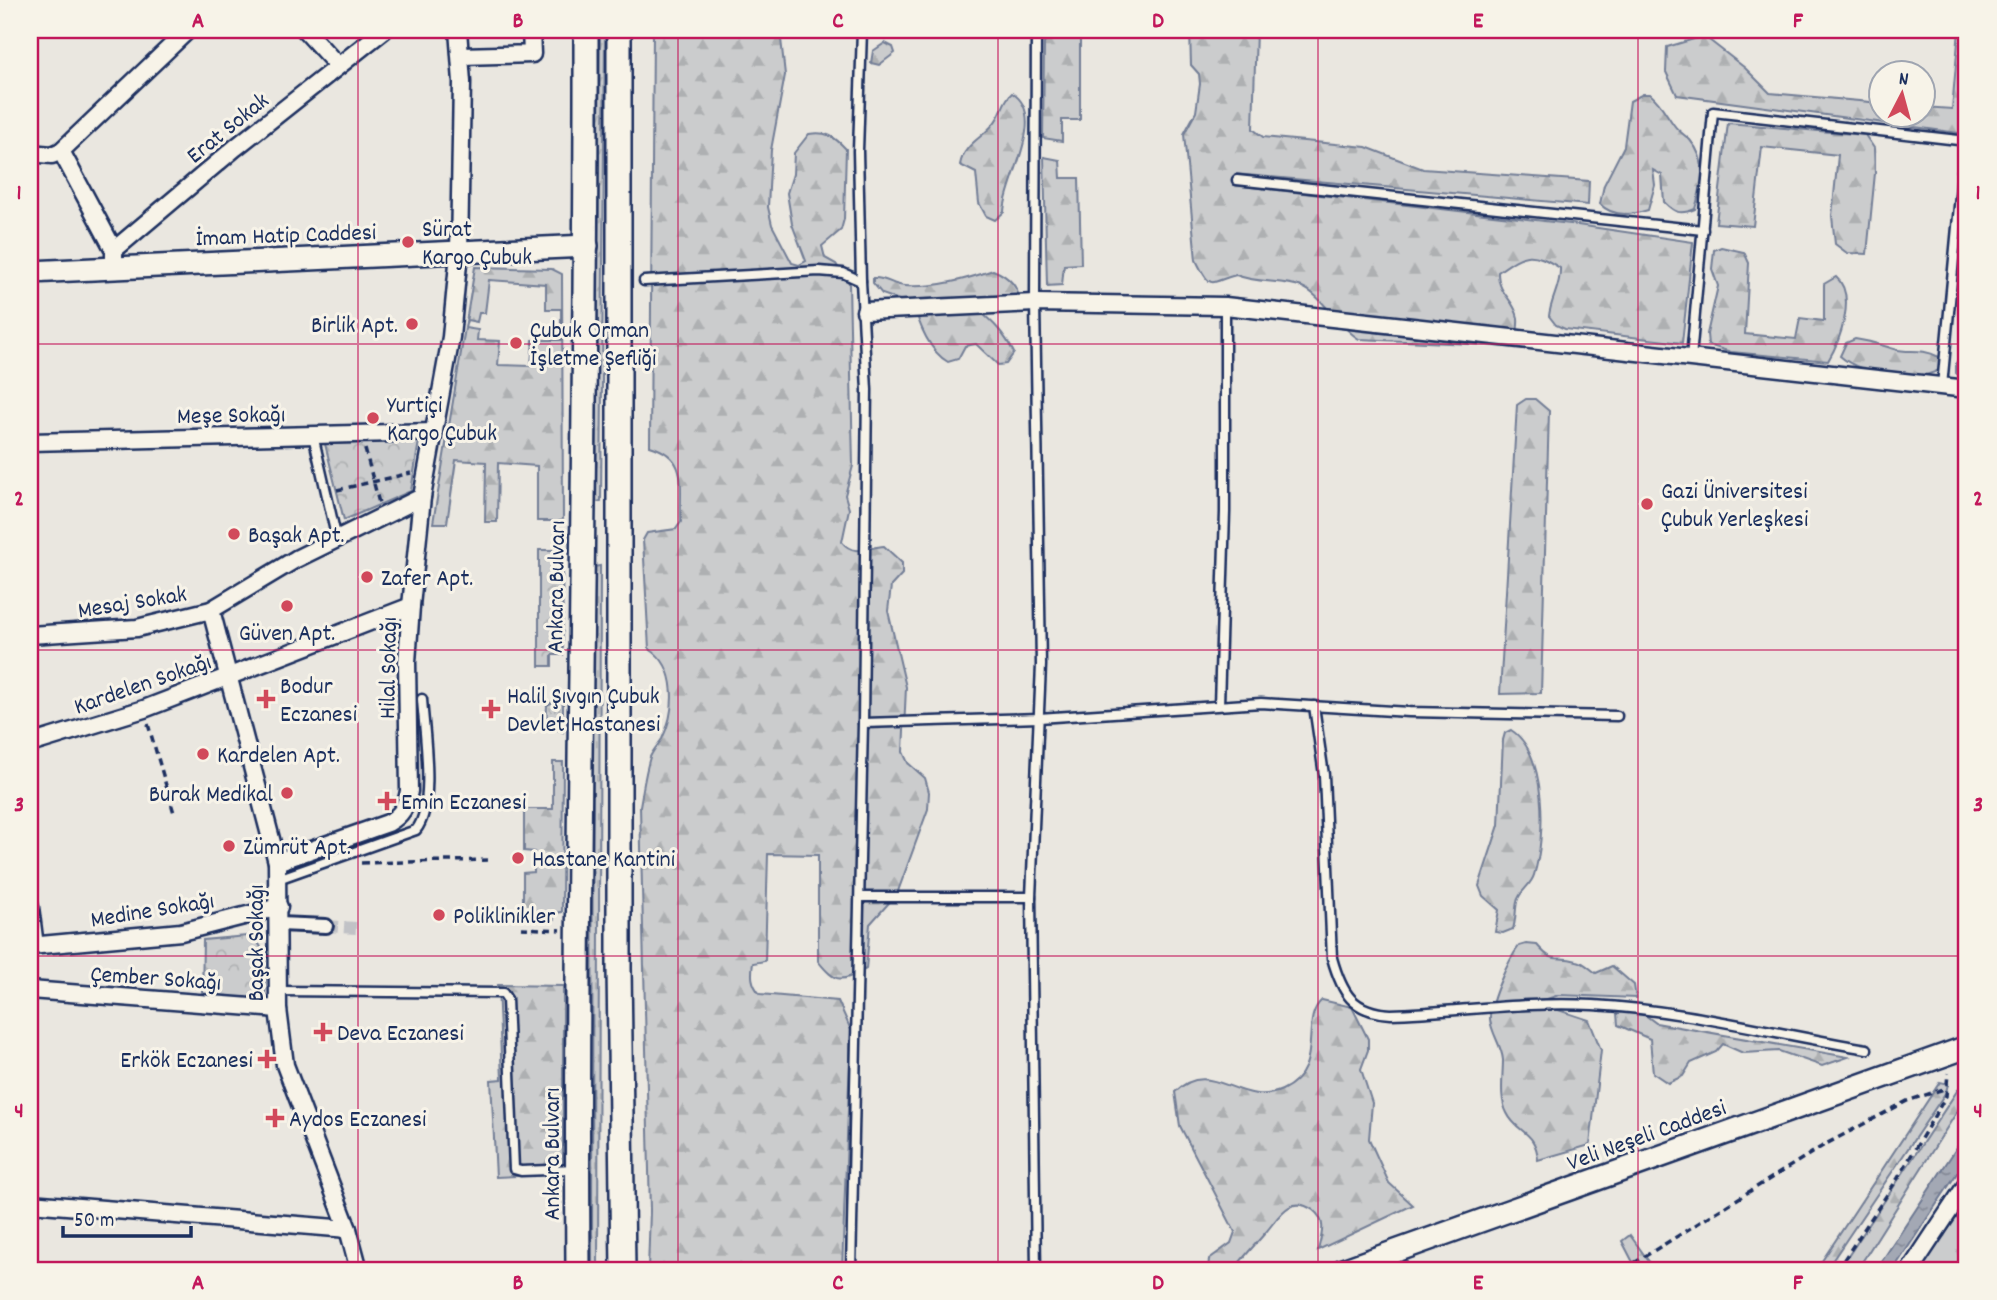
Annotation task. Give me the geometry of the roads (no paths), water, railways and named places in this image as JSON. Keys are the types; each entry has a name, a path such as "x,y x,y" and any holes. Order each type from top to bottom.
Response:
{"main road":[{"name":"Ankara Bulvarı","path":"578,1270 576,940 587,246 586,30"},
{"path":"620,30 620,968 623,1270"}],"street":[{"path":"30,153 52,155 61,151 187,30"},
{"path":"305,30 338,66"},
{"name":"Erat Sokak","path":"114,259 338,66 384,30"},
{"name":"Hilal Sokağı","path":"277,862 388,823 400,816 406,807 409,791 407,662 411,606 422,497 451,337 459,253 461,56 458,30"},
{"path":"461,56 532,54 531,30"},
{"path":"61,151 114,259"},
{"name":"İmam Hatip Caddesi","path":"30,272 114,259 459,253 587,246"},
{"path":"864,312 1035,303 1226,306 1967,389"},
{"name":"Meşe Sokağı","path":"30,442 434,432"},
{"name":"Mesaj Sokak","path":"30,635 137,628 211,610 284,566 422,497"},
{"name":"Kardelen Sokağı","path":"30,744 144,709 411,606"},
{"name":"Başak Sokağı","path":"211,610 277,862 278,1009 281,1045 290,1086 348,1229 359,1270"},
{"path":"30,907 33,946"},
{"path":"279,916 326,926"},
{"name":"Medine Sokağı","path":"33,946 181,932 279,916"},
{"name":"Çember Sokağı","path":"30,990 278,1009"},
{"name":"Veli Neşeli Caddesi","path":"1343,1270 1959,1050"},
{"path":"1910,1270 1967,1184"},
{"path":"30,1203 348,1229"}],"lane":[{"path":"851,1270 863,723 864,312 858,151 862,30"},
{"path":"1036,30 1035,303 1040,539 1039,718 1031,897 1036,1270"},
{"path":"1691,358 1713,113 1966,141"},
{"path":"1942,386 1967,121"},
{"path":"1237,180 1703,230"},
{"path":"644,281 819,271 843,273 861,281"},
{"path":"1219,705 1225,512 1226,306"},
{"path":"313,435 337,540"},
{"path":"278,879 415,830 422,822 426,788 422,699"},
{"path":"863,723 1039,718 1261,703 1617,716"},
{"path":"1314,706 1324,775 1332,958 1340,984 1351,1000 1372,1013 1391,1014 1528,1004 1620,1007 1720,1020 1867,1049"},
{"path":"861,897 1031,897"},
{"path":"278,991 503,993 507,999 514,1169 578,1169"}],"water":[{"path":"1967,1132 1967,1158 1893,1270 1876,1270"}],"tunnel":[{"path":"326,926 357,928"}],"place":[{"name":"Sürat Kargo Çubuk","path":"408,242"},
{"name":"Birlik Apt.","path":"412,324"},
{"name":"Çubuk Orman İşletme Şefliği","path":"516,343"},
{"name":"Yurtiçi Kargo Çubuk","path":"373,418"},
{"name":"Gazi Üniversitesi Çubuk Yerleşkesi","path":"1647,504"},
{"name":"Başak Apt.","path":"234,534"},
{"name":"Zafer Apt.","path":"367,577"},
{"name":"Güven Apt.","path":"287,606"},
{"name":"Bodur Eczanesi","path":"266,699"},
{"name":"Halil Şıvgın Çubuk Devlet Hastanesi","path":"491,709"},
{"name":"Kardelen Apt.","path":"203,754"},
{"name":"Burak Medikal","path":"287,793"},
{"name":"Emin Eczanesi","path":"387,801"},
{"name":"Zümrüt Apt.","path":"229,846"},
{"name":"Hastane Kantini","path":"518,858"},
{"name":"Poliklinikler","path":"439,915"},
{"name":"Deva Eczanesi","path":"323,1032"},
{"name":"Erkök Eczanesi","path":"267,1059"},
{"name":"Aydos Eczanesi","path":"275,1118"}]}
